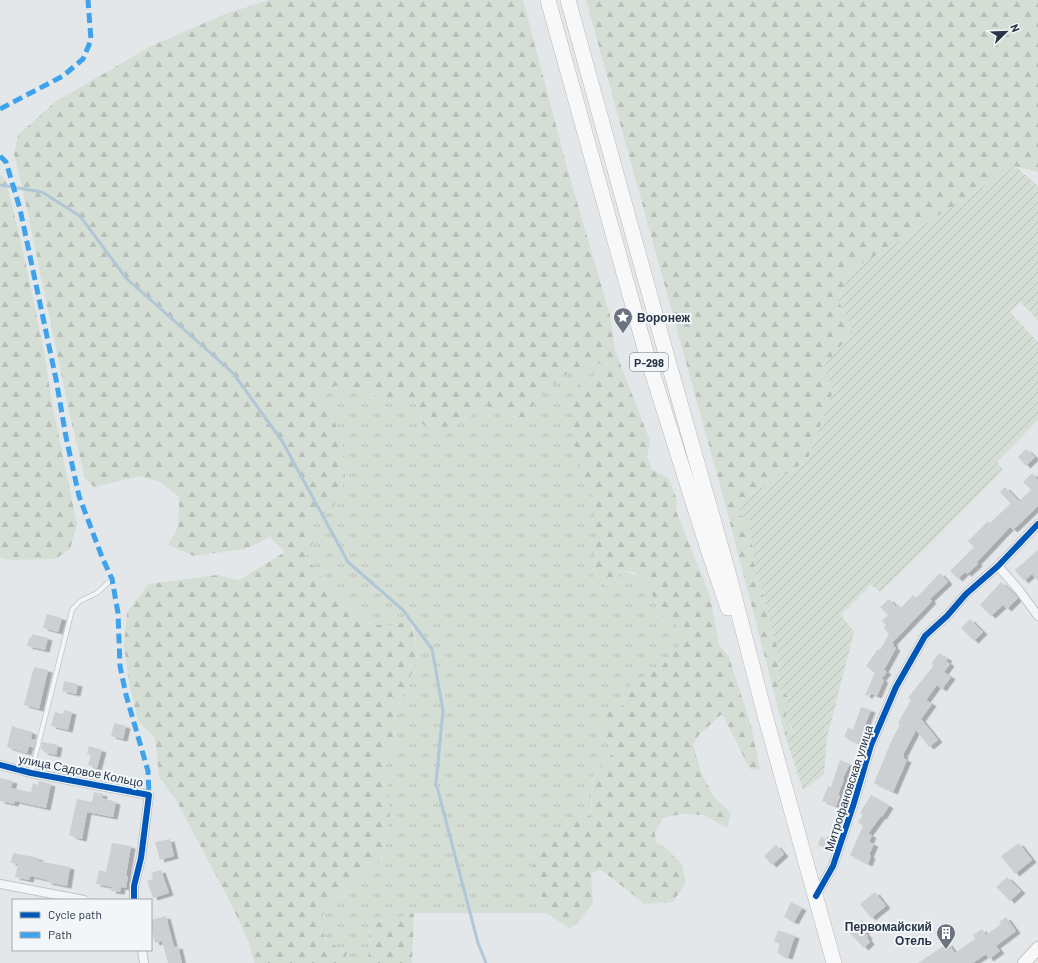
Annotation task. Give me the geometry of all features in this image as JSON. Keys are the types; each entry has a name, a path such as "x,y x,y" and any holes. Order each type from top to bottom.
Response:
{"highway":[{"name":"Р-298","path":"548,0 647,356 706,543 766,719"},
{"name":"Р-298","path":"568,0 728,572 766,719 834,963"}],"street":[{"name":"Митрофановская улица","path":"816,896 834,866 872,744 900,680 925,636 947,616 966,594 998,566 1038,524"},
{"path":"998,566 1019,590 1038,616"},
{"name":"улица Садовое Кольцо","path":"0,765 31,773 149,795 141,858 134,886 134,899"},
{"path":"0,884 79,899"},
{"path":"1024,963 1038,948"},
{"path":"142,951 144,963"}],"lane":[{"path":"31,773 72,610 80,601 97,593 112,579"}],"green space":[{"path":"269,0 523,0 568,171 610,315 615,350 650,441 647,458 652,469 668,478 676,497 677,513 710,596 719,645 729,657 752,729 760,770 750,769 722,714 699,735 693,744 701,772 713,796 731,813 727,828 704,815 681,814 663,818 655,833 656,842 667,849 682,864 686,882 673,902 645,904 600,869 591,874 593,903 581,919 570,929 547,913 534,872 535,846 566,826 591,815 593,774 614,752 603,734 601,712 623,706 631,685 663,665 680,645 679,627 661,614 648,586 634,572 623,571 607,587 593,576 597,537 592,492 575,454 572,399 580,381 594,376 604,364 592,363 571,370 540,396 525,417 514,417 485,405 465,419 431,433 421,422 420,410 413,400 396,403 353,387 335,386 316,394 333,417 344,448 345,482 331,511 305,519 315,538 306,557 335,593 365,623 389,626 411,621 418,659 393,717 394,743 385,758 390,814 382,860 331,903 319,920 327,943 348,950 343,963 254,963 249,942 228,898 176,800 159,777 155,737 138,721 129,683 124,645 127,612 149,584 217,575 239,580 285,552 270,537 245,549 194,556 168,545 178,527 179,497 160,482 140,476 94,487 85,478 70,416 14,154 18,135 55,102 151,46 225,14"},
{"path":"586,0 1038,0 1038,172 1015,166 849,272 838,299 853,331 824,366 833,392 807,461 742,499 749,521 756,575 762,591 779,654 778,686 788,697 786,717 794,733 785,735 726,507"},
{"path":"1015,166 1038,186 1038,320 1020,302 1010,312 1038,342 1038,420 997,462 1003,470 923,551 880,592 871,585 841,615 854,632 827,738 824,774 803,790 785,735 794,732 786,717 788,697 778,686 779,654 762,591 756,575 749,521 739,515 742,499 807,461 833,392 824,366 853,331 838,299 849,272"},
{"path":"0,173 6,181 22,246 44,351 52,403 77,525 70,549 55,559 9,560 0,557"},
{"path":"592,363 604,364 594,376 580,381 598,494 597,537 593,576 623,571 638,576 648,586 661,614 679,627 680,645 663,665 631,685 623,706 603,734 614,752 593,774 590,822 534,872 547,913 414,913 370,924 368,963 343,963 327,943 319,920 331,903 382,860 390,814 385,758 394,743 393,717 418,659 413,624 389,626 365,623 335,593 306,557 305,519 331,511 333,417 316,394 335,386 353,387 390,401 413,400 420,410 421,421 465,419 485,405 514,417 525,417 540,396 571,370"},
{"path":"414,913 412,963 368,963 370,924"}],"building":[{"path":"1026,449 1035,457 1026,466 1018,457"},
{"path":"1032,473 1038,480 1038,506 1013,530 1010,527 977,562 978,564 967,574 965,572 958,579 950,571 974,547 968,541 988,521 990,523 1010,503 1000,492 1005,487 1019,501 1031,490 1023,482"},
{"path":"1038,550 1038,581 1032,574 1024,581 1015,570"},
{"path":"940,573 948,582 930,599 932,601 892,643 896,648 884,670 887,672 881,679 884,680 877,696 870,693 868,696 865,695 875,673 866,666 878,649 880,650 889,634 884,628 886,625 882,621 888,615 880,607 889,599 896,606 898,604 901,608 913,595 916,598"},
{"path":"1001,582 1018,598 1007,609 1003,605 991,616 980,605"},
{"path":"47,614 62,618 58,632 43,628"},
{"path":"970,619 983,632 974,641 961,628"},
{"path":"32,634 48,638 45,650 27,646 29,638 31,638"},
{"path":"939,653 948,659 946,661 950,664 944,672 951,677 942,689 937,685 926,700 932,704 921,719 938,740 929,747 916,730 903,755 903,758 907,760 893,792 874,783 900,724 898,723 911,700 908,698 934,665 931,664"},
{"path":"34,667 48,670 39,709 24,705"},
{"path":"64,681 78,684 76,694 62,691"},
{"path":"861,707 871,710 858,743 844,737 848,728 853,730"},
{"path":"64,710 72,712 68,730 51,726 55,712 63,714"},
{"path":"114,723 126,726 123,739 111,736"},
{"path":"12,726 32,732 31,739 36,740 34,748 29,746 27,753 7,747"},
{"path":"42,742 58,745 56,755 43,752 44,750 41,749"},
{"path":"89,746 102,750 97,768 88,765 91,755 87,754"},
{"path":"840,760 850,764 843,778 844,779 838,795 840,796 836,806 822,801 828,786 831,787"},
{"path":"0,778 13,781 11,788 31,792 33,783 38,785 39,781 51,784 46,808 15,801 14,804 0,801"},
{"path":"94,792 103,794 102,798 116,802 113,817 87,812 82,839 69,835 77,799 92,802"},
{"path":"871,795 889,806 868,834 872,835 869,842 874,844 869,855 871,856 868,864 850,855 863,826 858,822 863,815 860,813"},
{"path":"827,836 835,839 831,850 818,845 821,837 826,839"},
{"path":"170,839 174,856 160,860 155,842"},
{"path":"112,843 131,846 126,876 128,876 126,888 121,887 120,892 111,891 112,887 96,884 99,870 106,872"},
{"path":"1019,843 1032,860 1015,874 1001,856"},
{"path":"776,845 784,854 772,865 764,856"},
{"path":"13,853 39,858 38,861 70,867 67,886 47,882 48,880 30,876 29,880 15,877 18,864 11,863"},
{"path":"161,870 169,893 153,898 147,881 153,879 151,873"},
{"path":"1007,877 1021,891 1010,901 996,887"},
{"path":"875,892 886,906 871,918 860,904"},
{"path":"791,902 802,908 794,922 784,917"},
{"path":"166,916 174,947 178,946 182,963 168,963 162,941 155,943 152,932 152,920"},
{"path":"1006,917 1016,931 996,946 1000,951 989,959 986,954 973,963 918,963 948,943 955,953 975,939 973,935 982,929 986,935 1001,924 999,922"},
{"path":"862,920 869,928 864,932 868,936 867,938 870,942 864,948 849,932"},
{"path":"778,930 795,936 788,957 777,953 780,944 774,942"}],"waterway":[{"path":"0,185 42,192 80,216 126,278 233,373 282,441 348,562 403,610 432,649 443,711 436,783 478,943 486,963"}],"marked path":[{"path":"0,109 63,76 83,59 91,40 88,0"},
{"path":"0,156 6,162 20,209 79,496 112,579 118,613 120,666 126,695 148,771 149,795"}],"cycle path":[{"path":"816,896 833,866 871,745 896,687 925,636 947,616 966,594 998,566 1038,524"},
{"path":"0,765 31,773 149,795 141,858 134,886 134,899"}],"place":[{"name":"Воронеж","path":"623,334"},
{"name":"Первомайский Отель","path":"946,950"}]}
